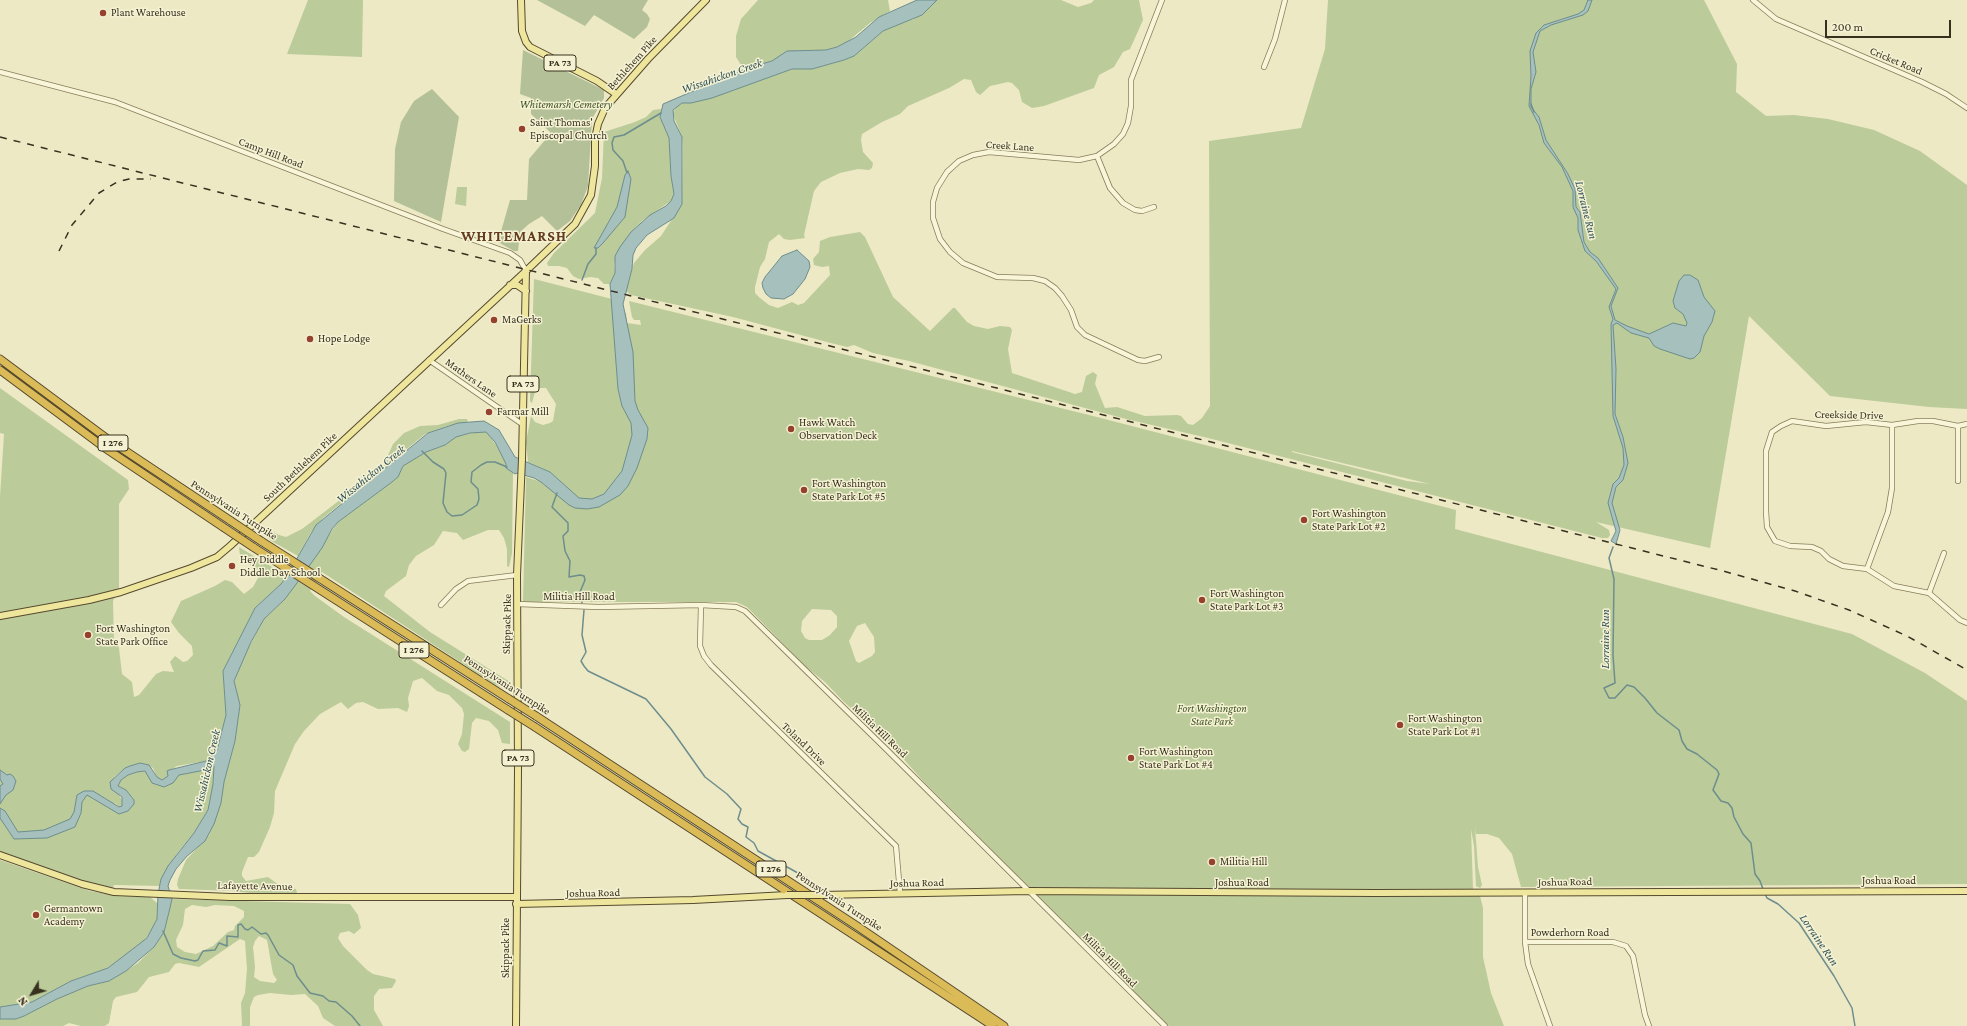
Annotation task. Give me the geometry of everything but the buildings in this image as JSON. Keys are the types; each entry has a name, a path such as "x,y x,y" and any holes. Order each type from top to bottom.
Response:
{"highway":[{"name":"Pennsylvania Turnpike","path":"0,359 109,440 230,521 536,716 857,926 1004,1026"},
{"name":"Pennsylvania Turnpike","path":"0,370 105,448 253,547 508,710 993,1026"}],"main road":[{"name":"PA 73","path":"521,0 522,31 530,47 597,81 616,94"},
{"name":"Bethlehem Pike","path":"526,271 575,224 588,202 591,195 595,166 595,139 598,124 605,108 616,94 706,0"},
{"name":"South Bethlehem Pike","path":"0,616 109,596 182,572 217,557 526,271"},
{"name":"Skippack Pike","path":"516,1026 518,771 516,674 517,575 522,459 526,271"},
{"path":"510,285 518,285 526,291"},
{"name":"Lafayette Avenue","path":"0,855 97,889 155,894 230,897 516,897"},
{"name":"Joshua Road","path":"516,904 690,900 787,895 1028,891 1525,893 1760,890 1967,891"}],"street":[{"name":"Creek Lane","path":"1159,357 1145,361 1138,360 1085,335 1077,327 1069,306 1055,288 1037,278 1002,278 976,269 963,262 950,252 935,228 933,202 937,188 947,172 966,158 987,152 1085,160 1097,156 1116,142 1127,125 1131,106 1132,80 1162,0"},
{"path":"1264,67 1275,39 1285,0"},
{"name":"Cricket Road","path":"1753,0 1776,19 1922,82 1946,94 1967,108"},
{"name":"Camp Hill Road","path":"0,72 115,102 443,229 510,253 520,260 526,271"},
{"path":"1097,156 1110,188 1123,203 1135,210 1142,211 1154,207"},
{"name":"Mathers Lane","path":"429,360 522,424"},
{"name":"Creekside Drive","path":"1967,424 1958,426 1933,421 1918,421 1892,425 1866,422 1826,426 1792,421 1772,432 1766,451 1767,527 1775,541 1790,546 1812,547 1821,551 1829,559 1843,566 1867,569 1894,586 1929,593 1960,620 1967,623"},
{"path":"1867,569 1879,541 1888,512 1892,488 1892,425"},
{"path":"1958,426 1958,481"},
{"path":"1929,593 1944,553"},
{"path":"441,605 456,589 468,581 517,575"},
{"name":"Militia Hill Road","path":"517,604 598,607 701,605 736,607 745,611 1165,1026"},
{"name":"Toland Drive","path":"701,605 700,646 704,656 711,666 896,846 900,893"},
{"path":"1525,893 1525,942 1529,972 1550,1026"},
{"name":"Powderhorn Road","path":"1525,942 1618,942 1626,946 1633,956 1645,1015 1649,1026"}],"green space":[{"path":"308,0 363,0 362,57 287,54"},
{"path":"537,0 648,0 642,10 650,19 647,27 634,39 594,15 585,26"},
{"path":"758,0 888,0 890,11 870,23 846,43 837,47 826,50 796,51 772,61 747,68 741,65 736,57 736,36 741,19"},
{"path":"937,0 1061,0 1078,7 1091,3 1094,0 1139,0 1143,20 1130,49 1123,52 1114,67 1099,75 1094,88 1044,106 1032,108 1022,102 1019,90 1012,83 1008,82 990,86 980,95 976,92 971,80 964,79 949,88 908,106 900,114 882,122 862,134 861,140 863,152 873,163 872,168 869,170 858,169 840,173 821,182 814,191 804,235 805,238 790,240 784,239 779,234 769,242 765,259 760,267 755,293 769,305 778,308 792,302 798,305 804,303 830,275 829,266 822,267 814,265 813,259 819,252 820,241 830,237 860,232 865,237 893,297 930,331 953,308 955,308 967,322 974,326 988,329 1000,326 1010,327 1012,330 1008,349 1012,373 1075,394 1082,392 1086,376 1093,372 1097,375 1095,384 1105,408 1117,407 1145,416 1177,415 1181,416 1188,424 1193,425 1202,418 1210,406 1209,141 1301,128 1325,49 1328,0 1704,0 1737,64 1736,92 1766,116 1794,115 1828,119 1874,130 1920,151 1967,185 1967,409 1929,407 1830,396 1749,316 1710,548 1596,522 1609,530 1610,535 1608,538 1602,538 1208,438 1126,419 909,361 873,353 854,345 847,347 733,317 631,295 626,291 634,263 645,250 661,236 682,204 683,146 682,137 673,114 676,106 682,103 691,103 733,90 792,69 812,69 844,60 854,56 883,31 914,19","holes":["1292,451 1430,484 1407,481"]},
{"name":"Whitemarsh Cemetery","path":"523,50 604,90 604,98 592,119 588,186 581,205 570,221 557,231 542,216 529,224 520,232 518,251 514,251 498,242 510,200 527,200 529,159 551,133 531,114 531,98 520,94"},
{"path":"432,89 459,117 441,222 394,201 395,149 401,122 414,101"},
{"path":"661,109 660,117 669,138 671,176 674,194 671,201 643,220 631,232 614,264 615,273 610,284 604,284 598,278 590,277 579,279 573,276 567,268 548,266 547,263 554,253 595,213 602,178 604,132 635,122 646,117 653,110"},
{"path":"457,187 467,187 466,206 455,204"},
{"name":"Fort Washington State Park","path":"534,279 612,299 618,389 622,406 616,310 626,313 627,323 641,325 640,320 634,320 632,317 629,301 1097,417 1456,510 1455,529 1852,634 1925,673 1967,701 1967,884 1521,887 1512,854 1499,838 1487,834 1476,834 1475,827 1478,867 1482,885 1480,888 1476,886 1474,846 1471,829 1473,889 1480,896 1483,908 1483,957 1491,993 1504,1026 1169,1026 925,783 873,725 864,720 825,682 806,667 747,607 736,602 523,602 526,477 541,482 547,486 573,494 550,472 528,462 526,442 531,416 535,422 543,425 550,423 553,421 556,404 546,388 536,388 532,403 530,401","holes":["812,609 831,610 837,616 837,627 830,635 822,640 809,640 805,638 801,631 802,621","865,623 874,637 875,652 872,656 859,663 856,661 849,641 857,626"]},
{"path":"0,388 128,480 129,489 119,504 119,588 113,601 114,644 117,644 119,648 122,674 132,682 134,697 139,695 156,674 163,671 174,672 170,662 175,656 183,662 187,661 193,655 192,646 179,633 171,622 181,601 225,580 232,582 244,594 253,587 259,573 240,556 239,547 287,576 281,584 255,608 223,671 226,716 215,753 206,761 177,766 167,773 168,776 162,780 157,777 153,768 140,763 125,768 114,777 119,795 123,802 122,806 119,807 115,803 114,811 134,800 126,790 118,786 121,780 128,775 145,771 156,784 164,787 179,775 205,770 214,765 213,784 208,810 194,833 179,851 161,879 160,886 114,885 113,888 102,888 0,852 0,497 4,434 0,433"},
{"path":"459,419 467,419 468,422 447,426 425,434 323,518 311,532 298,556 273,542 259,531 264,527 286,537 302,529 383,467 393,444 404,433 420,426 438,425"},
{"path":"478,431 486,432 490,436 513,472 512,553 509,567 507,566 507,549 504,538 499,530 488,530 463,540 457,533 443,531 434,545 416,556 409,565 406,576 386,591 384,596 430,632 510,682 512,687 511,692 494,684 322,572 310,591 344,617 510,722 510,744 502,743 498,730 489,721 476,718 472,723 469,749 465,752 462,751 458,744 462,734 464,714 462,708 449,695 437,691 422,678 413,681 408,698 409,706 407,712 398,708 378,709 363,702 356,703 348,709 341,702 320,714 304,731 295,744 275,791 274,813 270,827 259,852 254,857 248,857 242,872 242,876 246,881 268,877 283,888 296,889 297,893 294,895 267,895 232,891 179,889 177,885 178,879 186,860 209,835 221,803 224,782 235,741 240,705 234,681 242,660 264,619 285,599 338,522 398,477 403,466 410,461 426,452 445,445 456,437"},
{"path":"0,860 90,891 118,896 150,897 157,903 157,919 143,943 108,968 71,981 32,1002 0,1007"},
{"path":"172,899 350,904 358,915 361,928 354,934 349,931 340,933 338,938 343,946 367,970 373,974 395,979 396,981 392,988 379,989 374,996 374,1010 383,1026 335,1026 323,1018 318,1006 305,994 291,995 270,993 254,997 250,1007 250,1026 242,1026 241,1003 245,993 247,969 245,941 240,939 199,967 179,963 175,964 169,972 149,977 137,992 116,997 113,1001 109,1023 105,1026 81,1026 69,1023 63,1026 0,1026 0,1019 16,1019 88,986 109,981 138,963 154,947 164,932","holes":["192,905 206,907 215,905 234,906 244,911 244,917 235,926 234,930 228,932 213,946 196,954 185,952 177,947 176,940 183,925 185,909","259,936 267,940 273,974 277,980 274,983 260,981 254,977 255,967 253,947"]}],"water":[{"path":"917,0 937,0 922,15 883,31 854,56 812,69 792,69 712,98 691,103 682,103 673,110 674,121 682,137 682,204 674,218 647,235 636,248 633,255 632,269 623,304 633,352 635,401 638,410 648,428 647,439 637,468 628,486 620,495 599,507 587,509 575,508 569,505 541,482 534,478 517,473 515,474 506,468 506,464 495,442 486,432 470,433 456,437 445,445 426,452 403,466 398,477 338,522 332,529 322,548 285,599 264,619 251,642 234,681 240,705 235,741 224,782 221,803 214,824 205,841 187,856 176,869 170,880 168,886 172,899 169,912 164,932 154,947 126,971 109,981 88,986 16,1019 0,1019 0,1007 32,1002 71,981 108,968 147,938 157,919 158,894 161,879 168,866 194,833 208,810 213,784 214,766 205,770 179,775 173,783 164,787 152,783 145,771 128,775 121,780 118,786 126,790 134,800 134,804 128,811 119,814 87,795 82,802 81,813 75,827 47,838 14,839 0,818 0,808 5,811 18,832 44,830 70,819 74,812 77,795 84,791 93,791 119,807 122,806 122,797 111,789 110,782 125,768 140,763 149,765 157,777 162,780 168,776 167,771 169,770 206,761 211,757 217,750 226,715 223,671 255,608 281,584 287,576 316,525 428,433 458,423 484,421 499,430 515,457 550,472 579,498 592,499 604,494 622,471 632,435 631,423 622,406 618,389 610,284 615,273 615,256 620,247 631,232 650,215 666,206 671,201 674,194 671,176 669,138 660,117 663,104 747,68 772,61 787,51 826,50 837,47 856,37 879,17"},
{"path":"1588,0 1592,0 1588,11 1583,15 1551,25 1540,31 1533,52 1536,72 1531,89 1531,107 1539,117 1546,140 1568,174 1575,189 1576,207 1580,212 1584,242 1590,252 1598,258 1618,288 1611,306 1615,320 1649,334 1673,323 1686,326 1687,323 1683,314 1675,308 1673,301 1679,281 1684,275 1690,275 1698,280 1704,297 1715,311 1712,322 1704,336 1700,352 1694,358 1690,359 1660,349 1654,346 1649,338 1631,333 1617,323 1613,325 1616,369 1615,414 1623,437 1628,463 1623,480 1616,487 1612,503 1620,530 1616,544 1611,541 1616,531 1608,503 1613,484 1619,478 1624,465 1623,448 1613,416 1611,324 1613,319 1609,307 1616,289 1596,261 1585,251 1578,230 1578,218 1573,207 1573,191 1562,167 1544,143 1539,125 1529,106 1531,76 1530,51 1536,33 1544,25 1578,14 1584,10"},
{"path":"628,171 631,179 625,217 598,248 594,248 617,207 625,175"},
{"path":"797,250 809,261 810,267 805,279 793,294 784,299 771,298 766,294 763,288 762,283 765,277 782,256"},
{"path":"0,770 7,775 10,774 13,776 16,781 13,790 6,795 0,804 0,786 3,784 0,779"}],"waterway":[{"name":"Lorraine Run","path":"1531,104 1534,112"},
{"path":"627,173 623,161 613,150 612,143 614,137 624,135 661,113"},
{"path":"582,280 588,264 596,254 596,248"},
{"path":"422,451 433,462 444,469 446,473 443,503 447,512 452,516 462,515 477,505 479,499 478,489 471,482 472,472 487,462 495,462 507,467"},
{"path":"557,493 552,507 568,523 568,531 563,536 565,551 570,561 569,577 580,575 584,576 585,580 580,592 582,603"},
{"name":"Lorraine Run","path":"1613,547 1609,558 1614,579 1613,655 1615,683 1604,688 1609,698 1615,698 1627,685 1634,687 1657,713 1679,730 1682,741 1687,749 1697,754 1717,770 1719,774 1713,790 1721,801 1728,803 1732,808 1734,817 1743,834 1751,843 1755,874 1763,889"},
{"path":"584,610 582,635 586,652 581,661 588,671 646,699 671,729 705,777 727,794 741,809 738,819 742,824 748,827 746,837 754,843 758,851 807,878"},
{"name":"Lorraine Run","path":"1765,894 1767,898 1778,904 1799,923 1834,976 1852,1008 1855,1026"},
{"path":"163,931 173,954 181,958 195,961 198,960 203,951 215,950 219,943 227,946 227,936 238,937 238,925 241,924 248,930 252,927 261,934 266,933 279,955 293,965 297,976 310,993 323,996 329,1001 336,1002 352,1016 360,1026"}],"railway":[{"path":"0,137 1723,571 1795,591 1849,610 1907,636 1967,670"},
{"path":"59,251 72,225 99,193 117,182 129,179 151,179"}],"place":[{"name":"Plant Warehouse","path":"103,13"},
{"name":"Saint Thomas' Episcopal Church","path":"522,129"},
{"name":"MaGerks","path":"494,320"},
{"name":"Hope Lodge","path":"310,339"},
{"name":"Farmar Mill","path":"489,412"},
{"name":"Hawk Watch Observation Deck","path":"791,429"},
{"name":"Fort Washington State Park Lot #5","path":"804,490"},
{"name":"Fort Washington State Park Lot #2","path":"1304,520"},
{"name":"Hey Diddle Diddle Day School","path":"232,566"},
{"name":"Fort Washington State Park Lot #3","path":"1202,600"},
{"name":"Fort Washington State Park Office","path":"88,635"},
{"name":"Fort Washington State Park Lot #1","path":"1400,725"},
{"name":"Fort Washington State Park Lot #4","path":"1131,758"},
{"name":"Militia Hill","path":"1212,862"},
{"name":"Germantown Academy","path":"36,915"}],"district":[{"name":"WHITEMARSH","path":"514,236"}],"water label":[{"name":"Wissahickon Creek","path":"722,76"},
{"name":"Wissahickon Creek","path":"371,474"},
{"name":"Wissahickon Creek","path":"207,771"}]}
